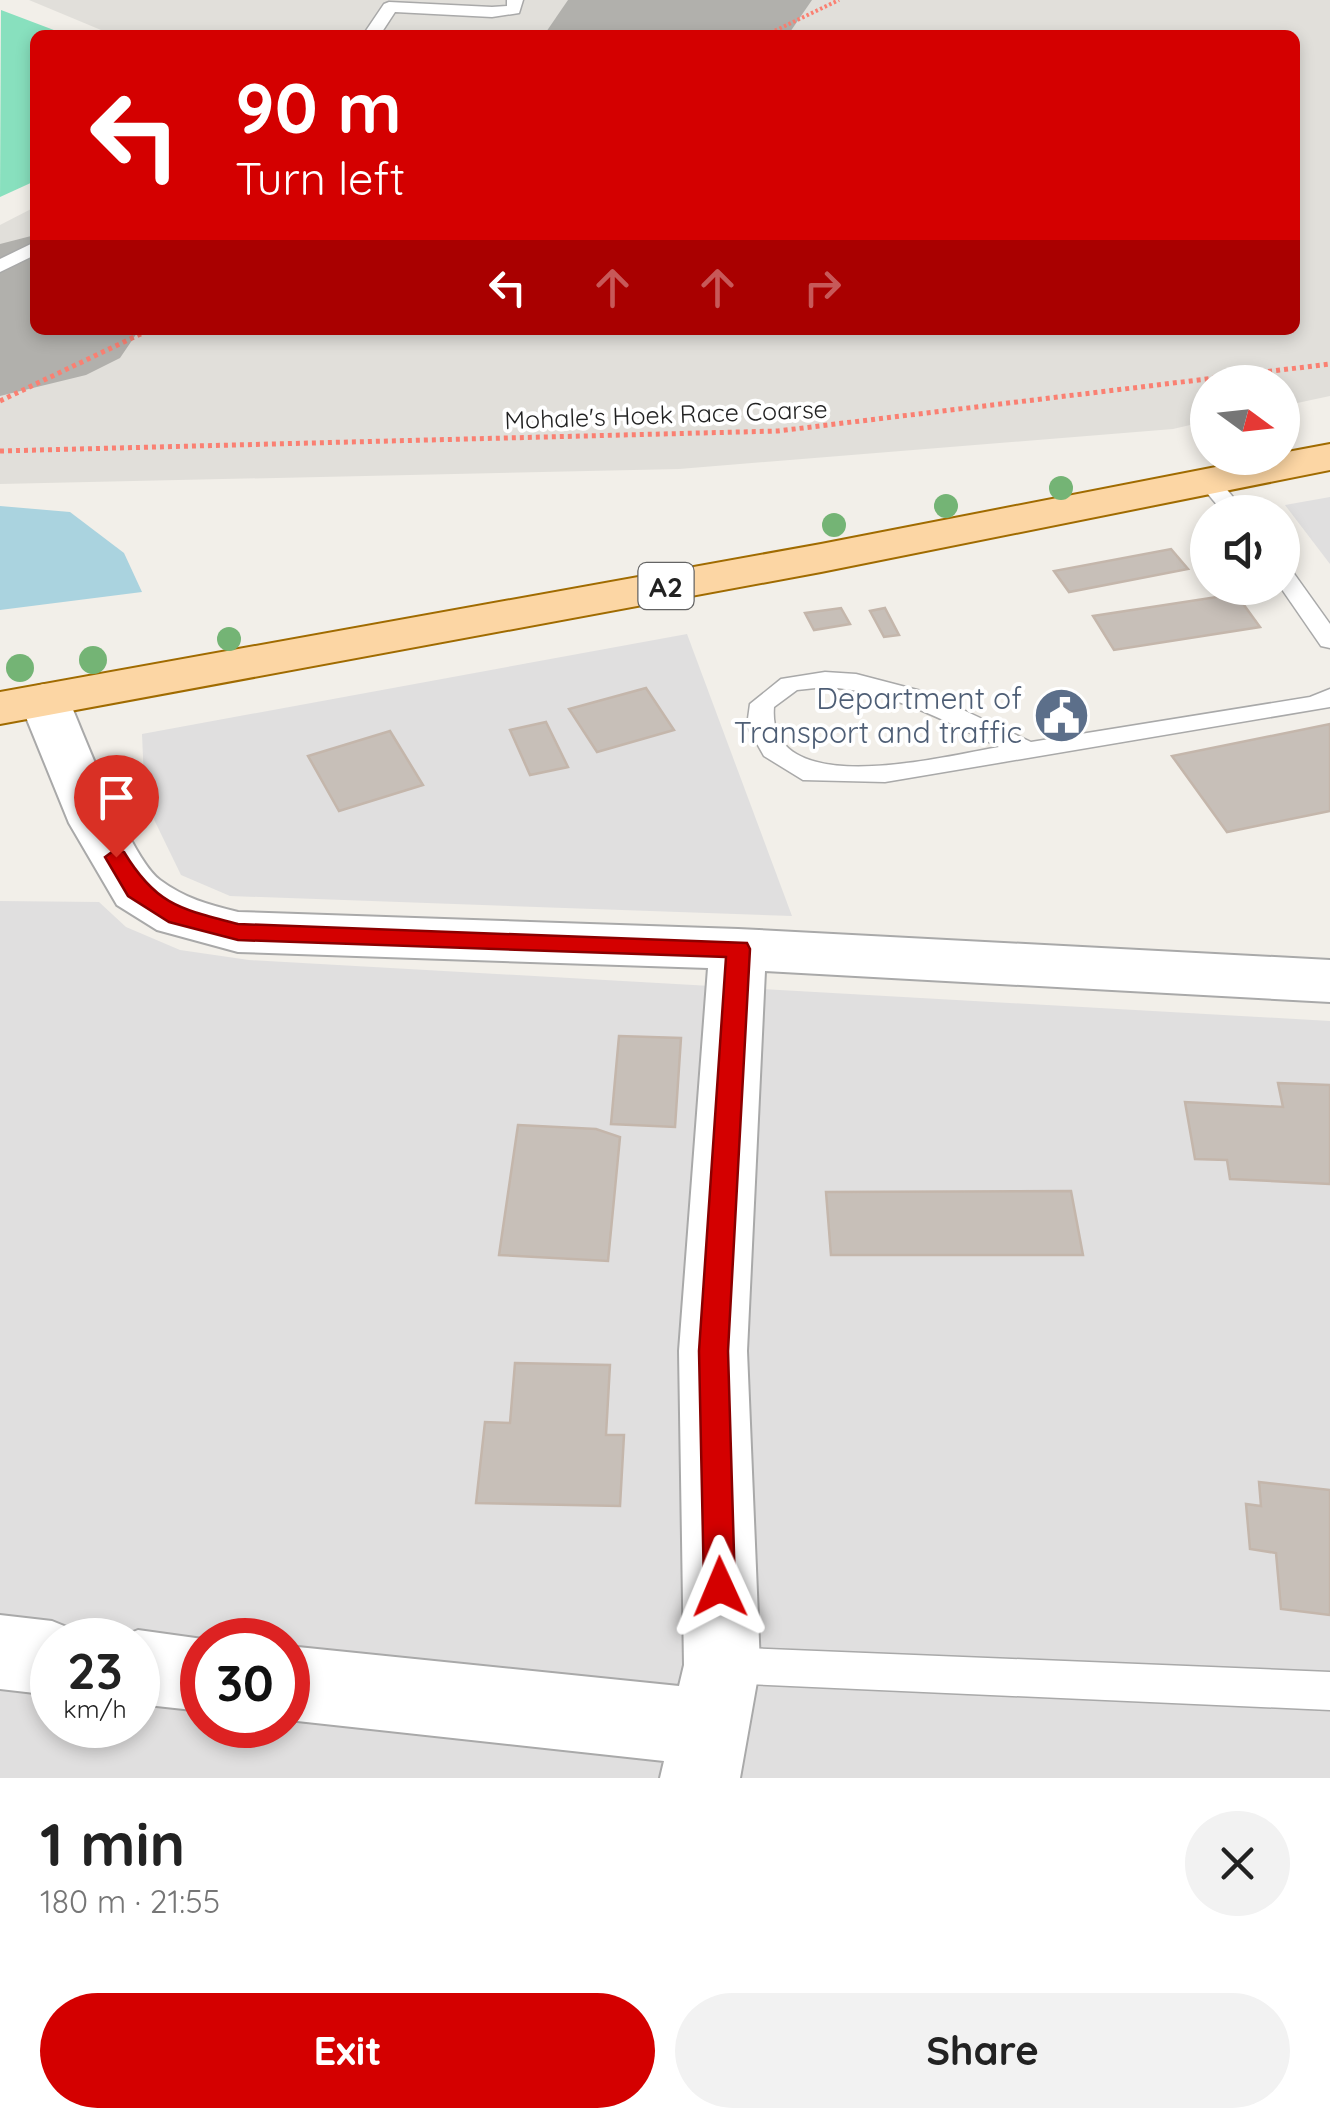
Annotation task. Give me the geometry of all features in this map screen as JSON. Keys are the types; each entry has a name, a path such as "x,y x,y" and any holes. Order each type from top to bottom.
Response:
{"main road":[{"name":"A2","path":"1226,495 1330,456"},
{"name":"A2","path":"22,704 821,558 1190,502"}],"street":[{"path":"22,704 136,890 177,916 238,932 738,949 1330,981"},
{"path":"310,1685 711,1724 714,1351 738,949"},
{"path":"0,1652 30,1655"}],"lane":[{"path":"376,30 389,7 492,12 514,10 515,0"},
{"path":"0,266 30,251"},
{"path":"1300,598 1330,641"},
{"path":"1030,752 878,684 791,683 762,704 760,726 774,750 812,774 885,774 1030,752 1316,704 1330,697"},
{"path":"711,1724 1330,1691"}],"path":[{"path":"776,30 839,0"},
{"path":"0,401 139,335"},
{"name":"Mohale's Hoek Race Coarse","path":"0,452 778,432 1330,364"}],"shaded area":[{"path":"29,0 1330,0 1330,396 1300,402 1300,365 1190,365 1190,425 1173,429 679,469 0,484 0,225 30,210 30,335 1300,335 1300,30 101,30"},
{"path":"1330,497 1330,564 1300,525 1300,502"},
{"path":"687,634 792,916 230,896 181,875 145,801 142,734"},
{"path":"0,901 99,902 126,927 180,950 249,960 1330,1021 1330,1778 0,1778"}],"green space":[{"path":"1,10 54,30 30,30 30,183 0,197"}],"water":[{"path":"0,506 70,512 124,553 142,592 0,610"}],"building":[{"path":"1171,549 1188,569 1069,592 1054,571"},
{"path":"1190,601 1190,605 1244,605 1260,627 1114,650 1093,616"},
{"path":"841,608 850,624 814,630 805,613"},
{"path":"885,608 899,635 884,637 870,611"},
{"path":"646,688 674,730 597,752 569,709"},
{"path":"546,722 568,767 530,775 510,730"},
{"path":"1330,724 1330,811 1227,832 1172,756"},
{"path":"390,731 423,785 339,811 308,756"},
{"path":"619,1036 681,1038 675,1127 611,1124"},
{"path":"1278,1083 1330,1085 1330,1184 1230,1179 1227,1160 1195,1159 1185,1102 1283,1107"},
{"path":"518,1125 596,1129 620,1137 608,1261 499,1255"},
{"path":"1071,1191 1083,1255 831,1255 826,1192"},
{"path":"515,1363 610,1365 606,1435 624,1435 620,1506 476,1503 485,1422 510,1423"},
{"path":"1259,1482 1330,1490 1330,1615 1281,1609 1276,1553 1250,1549 1246,1504 1261,1506"}],"runway":[{"path":"652,30 718,0"},
{"path":"0,323 30,309"}],"place":[{"name":"Department of Transport and traffic","path":"1061,715"}],"route":[{"path":"116,857 136,890 177,916 238,932 738,949 714,1351 720,1587"}]}
